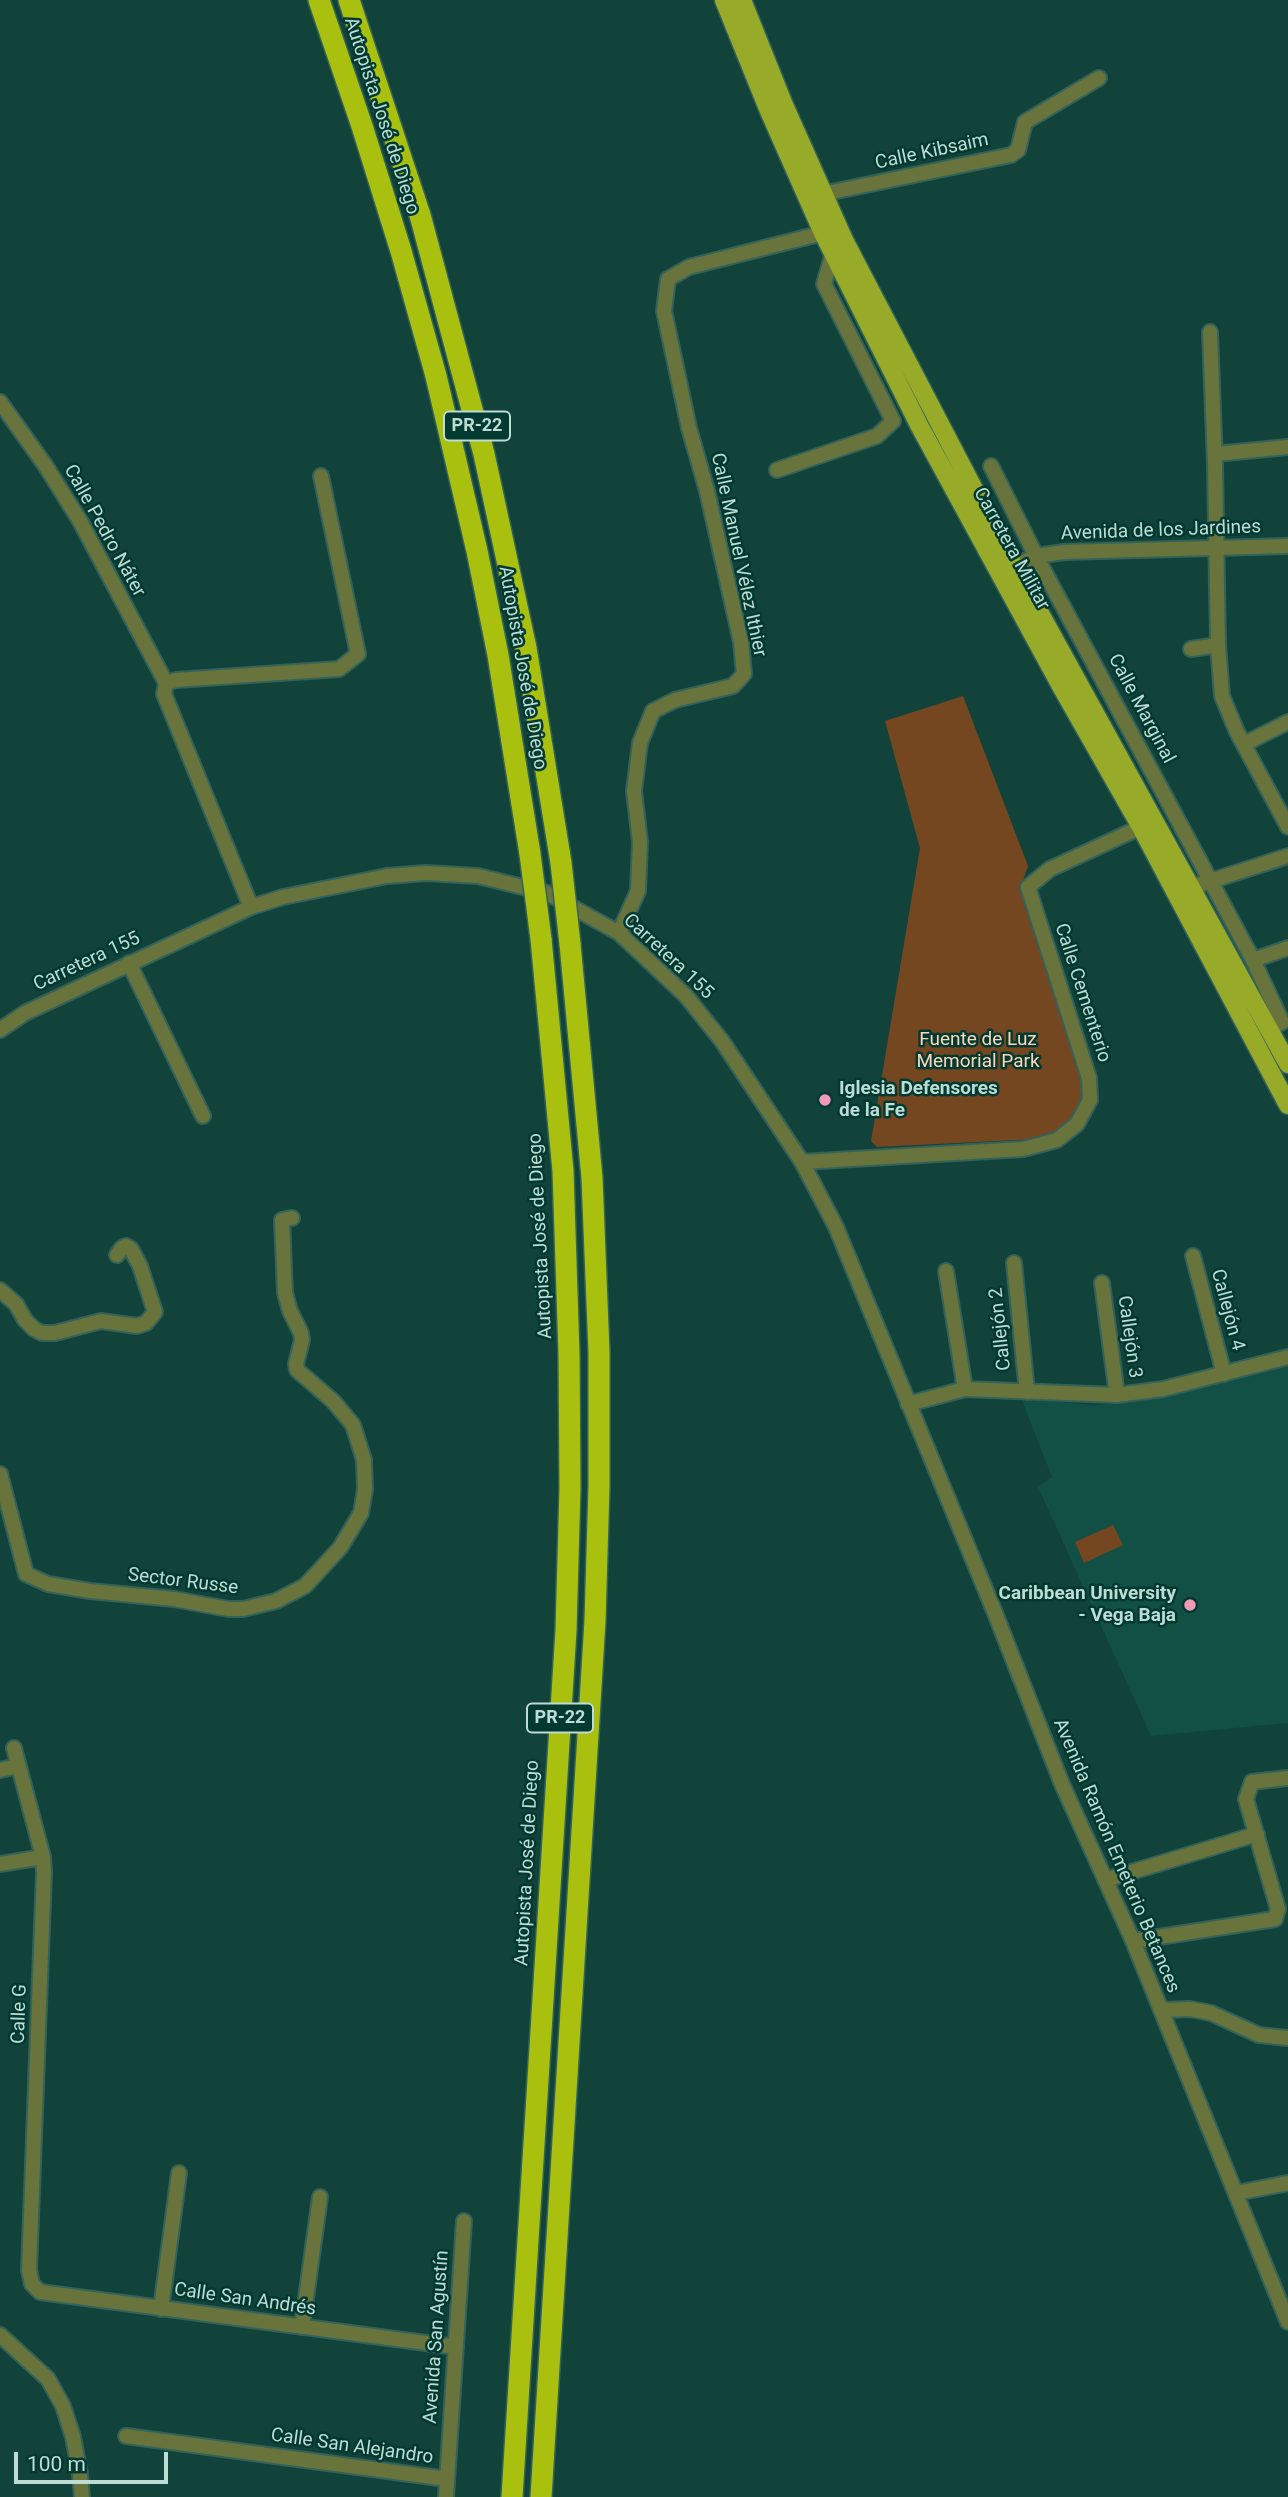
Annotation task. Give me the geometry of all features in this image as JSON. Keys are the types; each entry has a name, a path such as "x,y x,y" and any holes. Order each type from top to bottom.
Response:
{"highway":[{"name":"Autopista José de Diego","path":"318,0 362,126 401,251 447,423 498,655 541,939 563,1171 569,1331 570,1488 566,1630 513,2497"},
{"name":"Autopista José de Diego","path":"349,0 420,215 484,454 526,648 561,863 592,1178 599,1352 595,1621 541,2497"}],"main road":[{"name":"Carretera Militar","path":"724,0 823,233 919,425 1007,569 1192,887 1288,1064"},
{"name":"Carretera Militar","path":"742,0 822,194 1007,569 1062,688 1141,827 1288,1105"}],"street":[{"name":"Calle Kibsaim","path":"822,194 1011,155 1018,150 1025,122 1099,78"},
{"name":"Calle Manuel Vélez Ithier","path":"619,933 638,891 640,842 634,791 640,743 653,711 675,701 733,686 744,674 741,642 707,491 689,428 664,311 668,279 689,267 823,233"},
{"path":"833,253 824,284 893,421"},
{"path":"1210,332 1218,645 1222,696 1288,827"},
{"name":"Calle Pedro Náter","path":"0,402 46,465 80,521 166,683 164,694 251,907"},
{"path":"893,421 919,425"},
{"path":"777,470 877,436 893,421"},
{"path":"1215,454 1288,447"},
{"name":"Calle Marginal","path":"991,466 1036,556 1253,960 1282,1022 1269,1029"},
{"path":"166,683 176,680 339,669 358,654 321,476"},
{"name":"Avenida de los Jardines","path":"1007,569 1036,556 1064,552 1288,547"},
{"path":"1191,649 1218,645"},
{"path":"1244,744 1288,722"},
{"name":"Calle Cementerio","path":"802,1162 1024,1149 1057,1140 1077,1124 1090,1100 1089,1078 1028,887 1049,870 1141,827"},
{"path":"1192,887 1288,856"},
{"name":"Carretera 155","path":"0,1030 25,1013 129,963 251,907 283,897 387,876 446,873 478,876 547,893 619,933 703,1015 802,1162 836,1227 908,1404"},
{"path":"1253,960 1288,948"},
{"path":"129,963 203,1116"},
{"name":"Sector Russe","path":"0,1474 26,1574 48,1584 174,1599 228,1609 243,1609 276,1601 305,1586 341,1548 361,1513 364,1504 365,1467 361,1445 353,1426 333,1401 297,1370 302,1340 290,1311 284,1275 282,1220 292,1218"},
{"path":"0,1290 16,1304 24,1320 42,1333 55,1333 101,1321 137,1326 146,1323 155,1312 140,1266 131,1249 126,1246 117,1255"},
{"name":"Callejón 4","path":"1193,1256 1224,1374"},
{"name":"Callejón 2","path":"1014,1263 1027,1391"},
{"path":"946,1271 965,1389"},
{"name":"Callejón 3","path":"1102,1283 1117,1395"},
{"path":"908,1404 965,1389 1117,1395 1163,1389 1288,1357"},
{"name":"Avenida Ramón Emeterio Betances","path":"908,1404 995,1613 1062,1784 1133,1941 1288,2322"},
{"name":"Calle G","path":"14,1748 43,1857 29,2270 32,2284"},
{"path":"0,1770 18,1766"},
{"path":"1133,1941 1275,1919 1278,1909 1246,1799 1252,1782 1288,1778"},
{"path":"1105,1881 1256,1834"},
{"path":"0,1864 43,1857"},
{"path":"1160,2010 1190,2009 1211,2013 1259,2035 1288,2038"},
{"path":"161,2309 179,2173"},
{"path":"1236,2193 1288,2183"},
{"path":"302,2327 320,2197"},
{"name":"Avenida San Agustín","path":"446,2497 464,2221"},
{"name":"Calle San Andrés","path":"32,2284 40,2292 456,2347"},
{"path":"0,2334 48,2379 63,2406 75,2449 82,2497"},
{"name":"Calle San Alejandro","path":"126,2436 447,2479"}],"shaded area":[{"name":"Caribbean University - Vega Baja","path":"1288,1362 1288,1723 1151,1736 1038,1487 1052,1477 1021,1398 1093,1405 1141,1401 1183,1393"}],"green space":[{"name":"Fuente de Luz Memorial Park","path":"963,696 1028,866 1021,886 1024,902 1079,1068 1084,1087 1083,1100 1077,1113 1064,1127 1037,1139 877,1147 871,1141 920,848 885,721"},
{"path":"1113,1525 1123,1545 1084,1563 1075,1542"}],"place":[{"name":"Iglesia Defensores de la Fe","path":"825,1100"},
{"name":"Caribbean University - Vega Baja","path":"1190,1605"}]}
